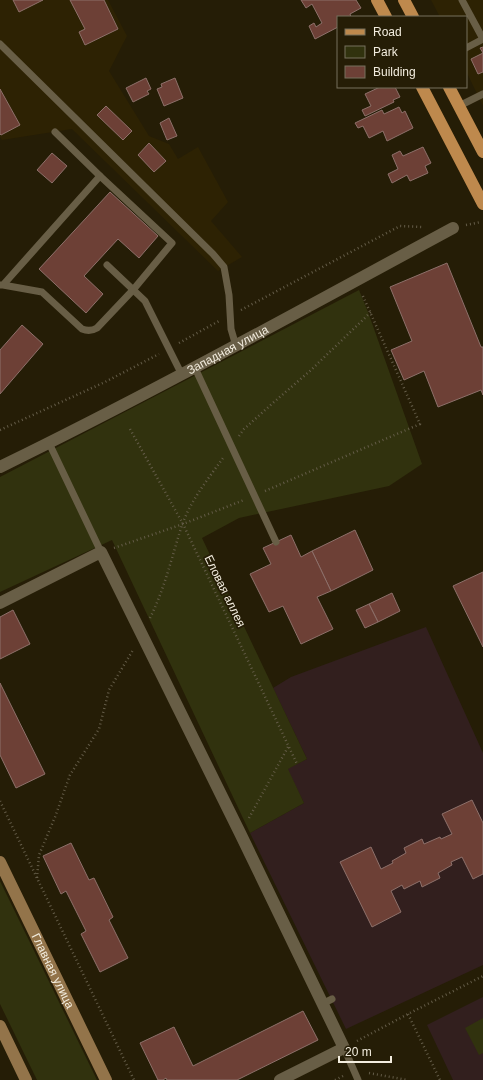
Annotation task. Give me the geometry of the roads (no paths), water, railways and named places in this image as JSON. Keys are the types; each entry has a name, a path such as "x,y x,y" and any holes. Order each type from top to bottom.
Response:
{"main road":[{"path":"377,0 385,16"},
{"path":"404,0 412,16"},
{"path":"423,88 483,204"},
{"path":"450,88 483,152"}],"street":[{"name":"Западная улица","path":"0,466 49,443 195,368 453,228"},
{"path":"0,603 101,552 141,635 245,836 327,1002 344,1048 280,1080"},
{"name":"Главная улица","path":"0,862 106,1080"},
{"path":"0,1026 26,1080"}],"lane":[{"path":"462,0 483,39 467,47"},
{"path":"0,44 214,254 224,267 229,295 231,329 236,346"},
{"path":"459,106 483,94"},
{"path":"2,285 42,292 82,328 87,331 94,330 133,290 172,243 55,132"},
{"path":"2,285 100,176"},
{"path":"107,265 145,301 182,374"},
{"path":"195,368 276,542"},
{"path":"49,443 101,552"},
{"path":"344,1048 358,1080"}]}
